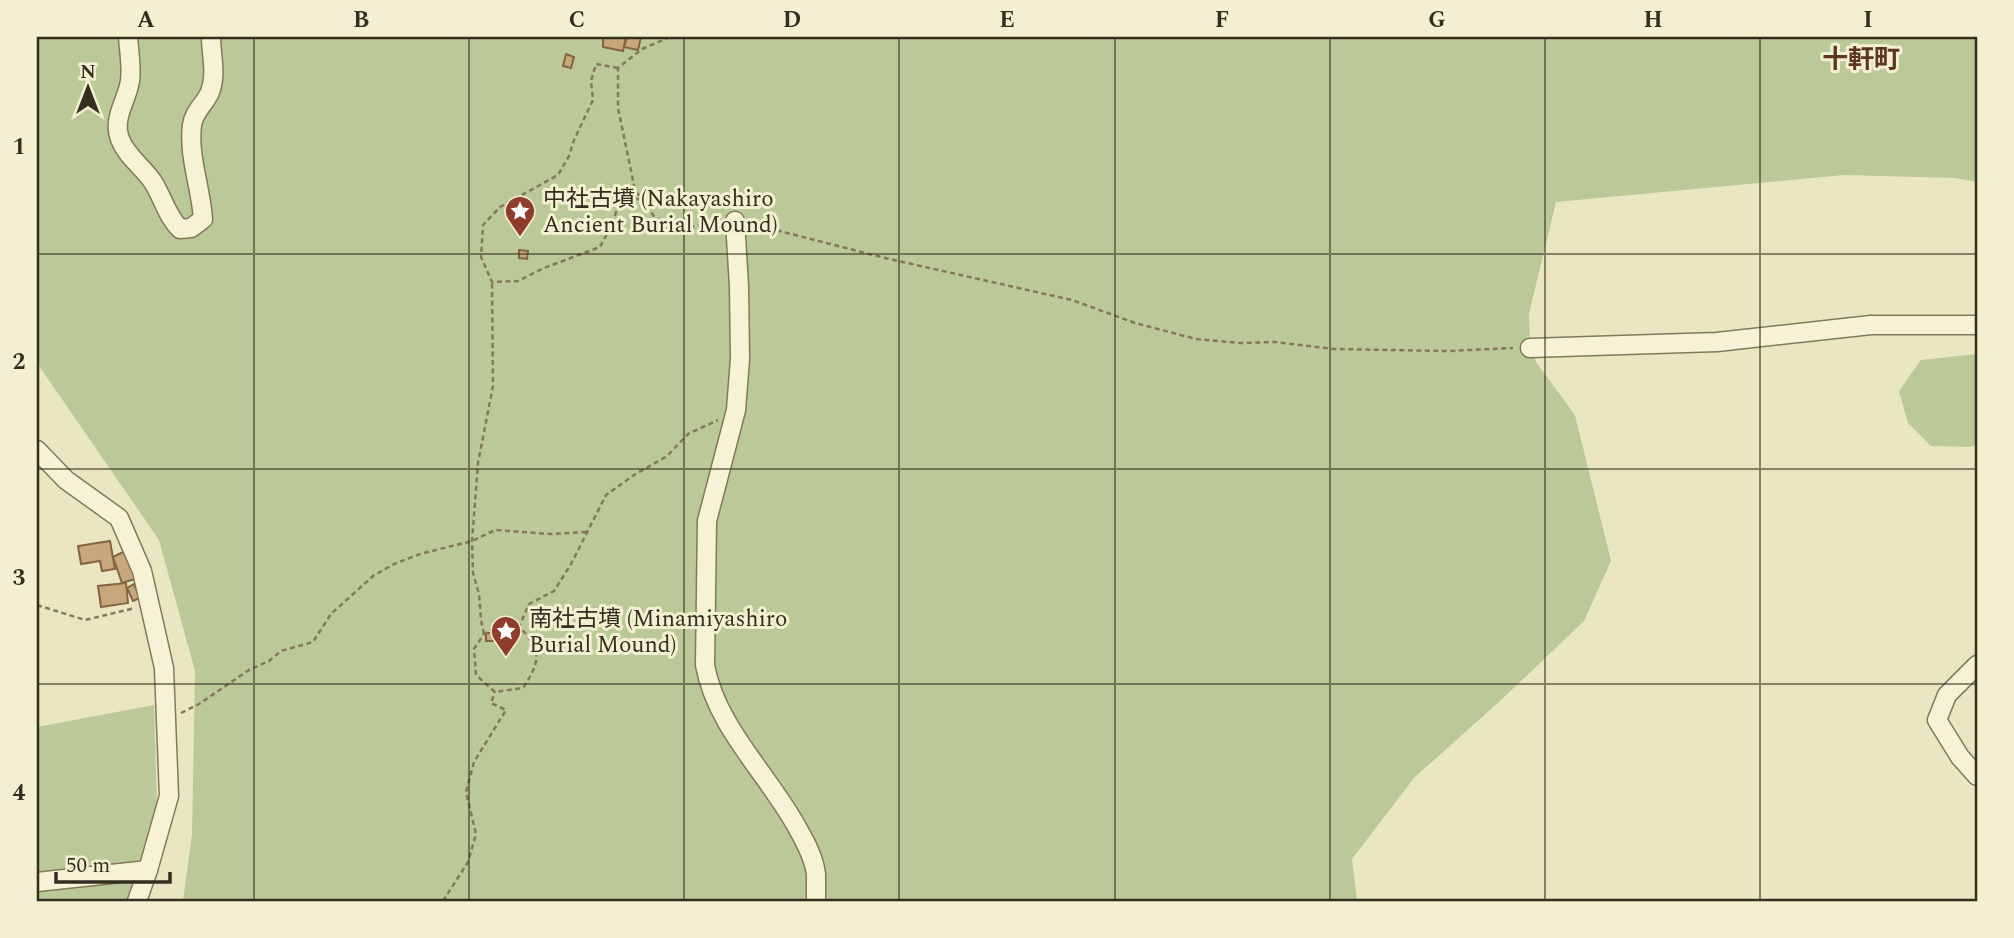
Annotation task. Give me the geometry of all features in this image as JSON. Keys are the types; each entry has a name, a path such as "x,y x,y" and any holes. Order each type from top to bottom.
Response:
{"street":[{"path":"128,37 130,78 126,97 118,113 119,136 126,152 147,173 160,194 171,221 180,229 191,228 203,219 202,199 194,169 192,126 197,110 209,93 213,78 211,37"},
{"path":"735,221 740,347 736,410 707,521 705,666 708,682 726,720 784,803 807,846 816,872 816,901"},
{"path":"1530,348 1717,342 1871,325 1977,325"},
{"path":"37,450 66,480 119,518 142,571 164,668 169,796 148,870 136,901"},
{"path":"1977,664 1947,695 1937,720 1960,757 1977,776"},
{"path":"37,881 148,870"}],"path":[{"path":"484,634 479,594 473,573 472,541 480,451 493,386 492,282 481,257 483,225 500,207 558,175 593,100 591,81 596,64 618,68 642,49 670,37"},
{"path":"618,68 618,108 635,190 656,219 688,227 735,221 1072,300 1135,323 1196,339 1241,343 1275,342 1334,349 1448,351 1530,348"},
{"path":"492,282 518,281 600,247 613,222 620,199 642,199"},
{"path":"519,628 529,604 554,591 606,495 667,456 688,433 736,410"},
{"path":"166,720 199,704 281,651 313,642 331,614 349,596 383,570 420,554 472,541 495,530 551,534 587,532"},
{"path":"37,605 85,620 150,605"},
{"path":"500,625 519,628 534,642 537,666 523,688 495,692 476,674 474,649 484,634 500,625"},
{"path":"443,901 468,862 475,834 466,792 474,762 506,710 491,704 495,692"}],"green space":[{"path":"37,37 1977,37 1977,182 1955,178 1844,175 1556,202 1529,314 1530,347 1536,362 1575,415 1611,561 1584,621 1414,778 1352,859 1357,901 183,901 192,834 195,671 159,540 37,363"},
{"path":"1977,354 1977,445 1931,446 1908,423 1899,391 1921,360"},
{"path":"154,705 157,804 148,870 137,901 37,901 37,727"}],"building":[{"path":"603,37 626,37 623,51 603,47"},
{"path":"627,37 641,37 638,50 624,47"},
{"path":"566,54 574,57 571,68 563,66"},
{"path":"519,250 528,251 527,259 519,258"},
{"path":"110,541 115,569 102,571 100,561 81,564 78,546"},
{"path":"127,550 138,578 122,583 113,557"},
{"path":"126,583 128,603 101,607 98,586"},
{"path":"134,584 140,598 133,601 127,588"},
{"path":"486,633 498,633 497,641 486,641"}],"place":[{"name":"中社古墳 (Nakayashiro Ancient Burial Mound)","path":"520,238"},
{"name":"南社古墳 (Minamiyashiro Burial Mound)","path":"506,658"}],"district":[{"name":"十軒町","path":"1861,59"}]}
